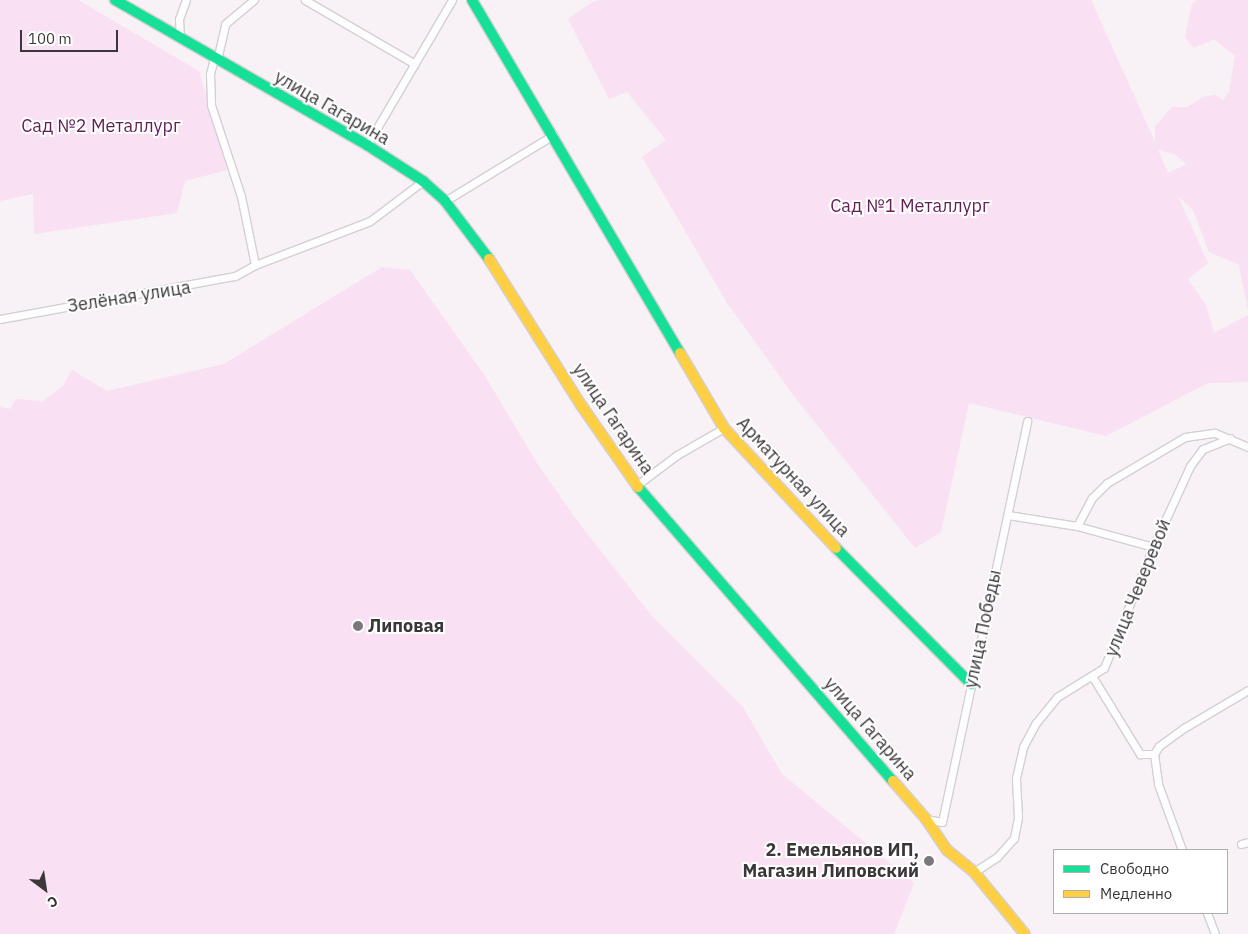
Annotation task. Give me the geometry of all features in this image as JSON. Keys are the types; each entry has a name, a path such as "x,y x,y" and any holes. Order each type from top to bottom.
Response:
{"street":[{"name":"улица Гагарина","path":"115,0 367,145 423,181 445,201 478,242 592,421 637,485 926,819 947,850 974,872 1025,934"},
{"path":"180,38 179,19 186,0"},
{"path":"254,0 225,24 210,74 211,105 241,196 255,265"},
{"path":"305,0 415,64"},
{"path":"367,145 452,0"},
{"name":"Арматурная улица","path":"472,0 724,428 782,493 971,684"},
{"path":"445,201 553,135"},
{"name":"Зелёная улица","path":"0,320 201,285 235,276 255,265 370,221 423,181"},
{"name":"улица Победы","path":"926,819 942,822 1027,420"},
{"path":"637,485 677,455 724,428"},
{"path":"1077,526 1092,498 1107,484 1155,457 1165,446 1201,433 1215,433 1248,447"},
{"name":"улица Чеверевой","path":"974,872 1006,849 1014,838 1018,817 1016,778 1023,747 1032,731 1056,697 1104,668 1110,658 1153,547 1190,466 1203,449 1230,438"},
{"path":"1008,515 1077,526 1153,547"},
{"path":"1092,676 1140,754 1154,754"},
{"path":"1182,849 1158,784 1154,754 1159,746 1184,728 1248,690"},
{"path":"1207,914 1215,934"}],"green space":[{"name":"Сад №2 Металлург","path":"0,0 78,0 199,71 227,170 185,181 177,213 34,234 33,194 0,201"},
{"name":"Сад №1 Металлург","path":"1091,0 1155,142 1155,126 1172,107 1187,107 1203,97 1215,95 1223,100 1229,92 1235,56 1214,39 1194,48 1185,37 1192,4 1197,0 1248,0 1248,311 1239,265 1209,252 1193,210 1178,196 1208,263 1188,279 1206,305 1214,333 1248,315 1248,382 1208,383 1106,436 969,403 941,532 915,548 794,396 727,303 642,157 666,140 627,92 609,99 568,19 594,1","holes":["1158,150 1174,154 1187,164 1168,173"]},
{"path":"382,267 410,270 485,376 537,463 578,522 652,616 743,707 782,774 914,883 894,934 0,934 0,407 10,409 16,399 43,401 62,387 72,370 107,391 224,364"}],"traffic: fast":[{"path":"115,0 367,145 423,181 445,201 489,259"},
{"path":"472,0 680,353"},
{"path":"638,487 893,781"},
{"path":"836,548 971,684"}],"traffic: slow":[{"path":"489,259 581,405 638,487"},
{"path":"680,353 724,428 836,548"},
{"path":"893,781 926,819 947,850 974,872 1025,934"}],"place":[{"name":"Липовая","path":"358,626"},
{"name":"2. Емельянов ИП, Магазин Липовский","path":"929,861"}]}
